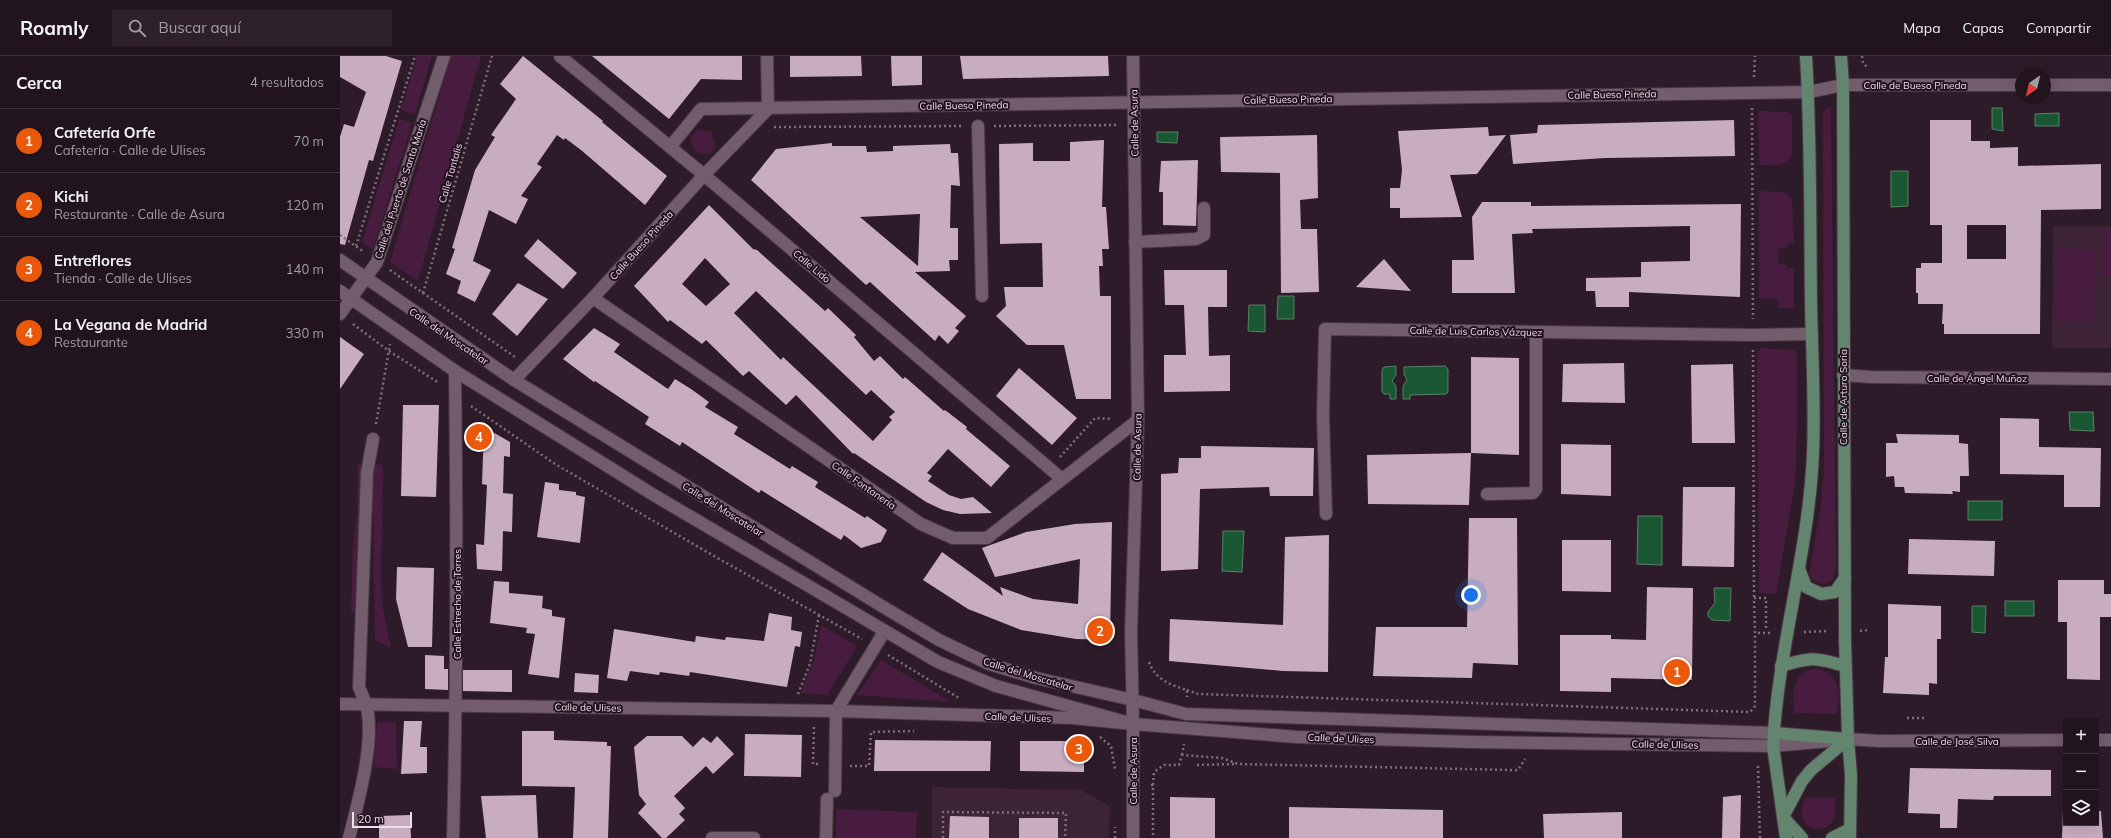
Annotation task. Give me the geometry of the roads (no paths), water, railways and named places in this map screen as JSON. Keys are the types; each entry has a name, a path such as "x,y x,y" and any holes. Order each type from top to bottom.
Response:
{"main road":[{"path":"1786,838 1773,746 1781,666 1788,619 1800,571 1808,511 1813,453 1809,92 1806,56"},
{"name":"Calle de Arturo Soria","path":"1832,838 1850,834 1851,775 1845,666 1843,85 1841,56"},
{"path":"1800,571 1806,587 1821,594 1835,592 1845,578"},
{"path":"1781,666 1804,659 1818,658 1845,666"},
{"path":"1774,733 1848,739"},
{"path":"1783,817 1802,782 1811,770 1848,739"},
{"path":"1783,817 1802,838"}],"street":[{"name":"Calle del Puerto de Santa María","path":"340,314 377,262 444,56"},
{"name":"Calle Lido","path":"560,56 704,175 1062,479"},
{"path":"767,56 768,109"},
{"name":"Calle de Asura","path":"1133,56 1138,420 1131,631 1133,700 1133,838"},
{"name":"Calle de Bueso Pineda","path":"1809,92 1843,85 2015,85"},
{"path":"2051,85 2111,86"},
{"name":"Calle Bueso Pineda","path":"670,147 701,109 768,109 1134,101 1809,92"},
{"name":"Calle Bueso Pineda","path":"514,380 593,298 704,175 768,109"},
{"path":"978,126 982,296"},
{"path":"1135,242 1196,238 1204,235 1204,208"},
{"name":"Calle del Moscatelar","path":"340,260 514,380 939,640 989,664 1078,689 1133,700"},
{"name":"Calle del Moscatelar","path":"340,291 455,371 657,497 884,632 938,662 996,686 1133,724"},
{"name":"Calle Fontanería","path":"593,298 922,524 953,538 987,538 1138,420"},
{"name":"Calle de Luis Carlos Vázquez","path":"1326,514 1323,416 1325,329 1753,335 1812,334"},
{"path":"1488,494 1533,493 1536,489 1536,332"},
{"name":"Calle Estrecho de Torres","path":"453,838 456,706 457,475 455,371"},
{"name":"Calle de Ángel Muñoz","path":"1843,375 1872,377 2111,379"},
{"path":"349,838 365,773 369,722 366,704 359,687 367,473 373,439"},
{"path":"826,838 835,764 836,711 884,632"},
{"name":"Calle de Ulises","path":"1133,700 1186,714 1774,733"},
{"name":"Calle de Ulises","path":"340,704 836,711 1073,718 1296,737 1472,742 1773,746 1848,739"},
{"name":"Calle de José Silva","path":"1848,739 1879,741 2063,740"},
{"path":"2099,740 2111,740"},
{"path":"712,838 754,838"}],"place":[{"name":"La Vegana de Madrid","path":"479,437"},
{"name":"Kichi","path":"1100,631"},
{"name":"Cafetería Orfe","path":"1677,672"},
{"name":"Entreflores","path":"1079,749"}]}
